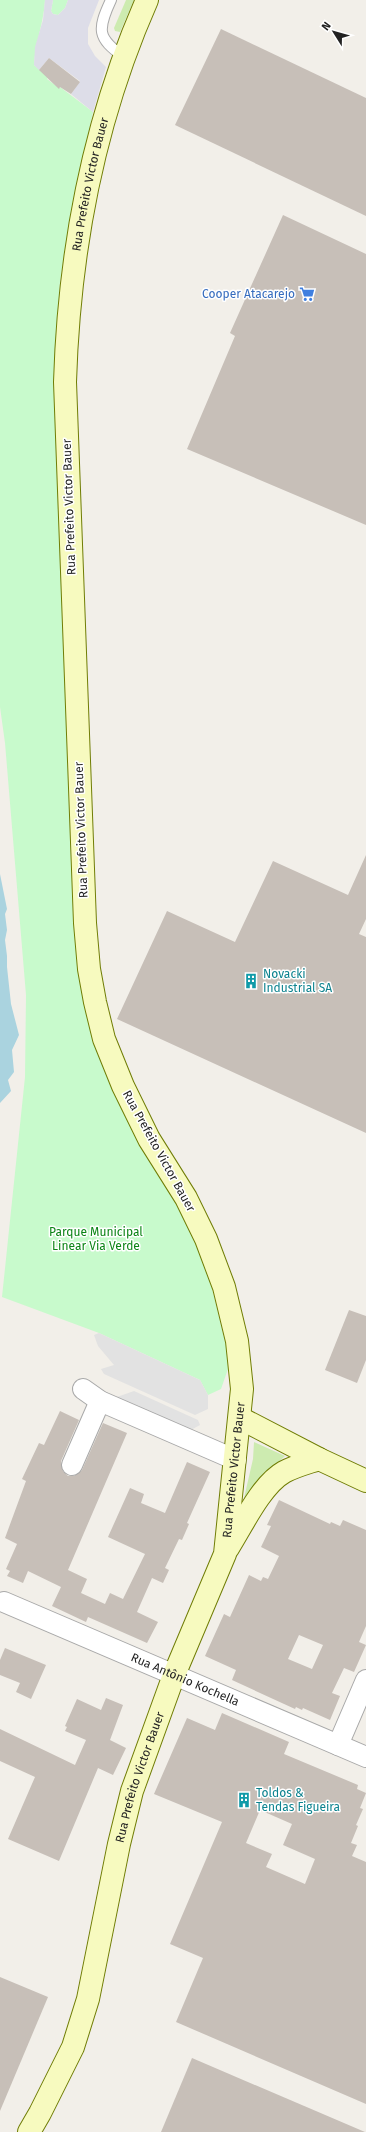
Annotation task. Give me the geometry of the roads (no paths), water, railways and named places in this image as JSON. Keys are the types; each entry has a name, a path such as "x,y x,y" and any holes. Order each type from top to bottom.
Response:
{"main road":[{"name":"Rua Prefeito Victor Bauer","path":"29,2132 73,2047 88,1999 119,1844 132,1792 174,1675 225,1554 236,1460 242,1389 237,1341 224,1287 203,1232 186,1198 146,1132 123,1086 104,1039 89,970 85,923 67,456 65,382 67,332 71,283 80,222 94,162 124,57 147,0"},
{"path":"240,1418 319,1459 366,1481"},
{"path":"225,1554 269,1484 283,1473 297,1466 319,1459"}],"street":[{"path":"83,1389 100,1401 236,1460"},
{"path":"72,1465 100,1401"},
{"name":"Rua Antônio Kochella","path":"4,1602 366,1757"},
{"path":"338,1745 366,1680"}],"lane":[{"path":"111,0 103,17 102,34 104,41 109,47 124,57"}],"water":[{"path":"0,874 7,909 5,914 7,930 5,940 11,1004 19,1035 12,1050 14,1072 8,1080 11,1091 0,1103"}],"place":[{"name":"Cooper Atacarejo","path":"307,294"},
{"name":"Novacki Industrial SA","path":"251,981"},
{"name":"Toldos & Tendas Figueira","path":"244,1800"}],"park label":[{"name":"Parque Municipal Linear Via Verde","path":"96,1239"}]}
